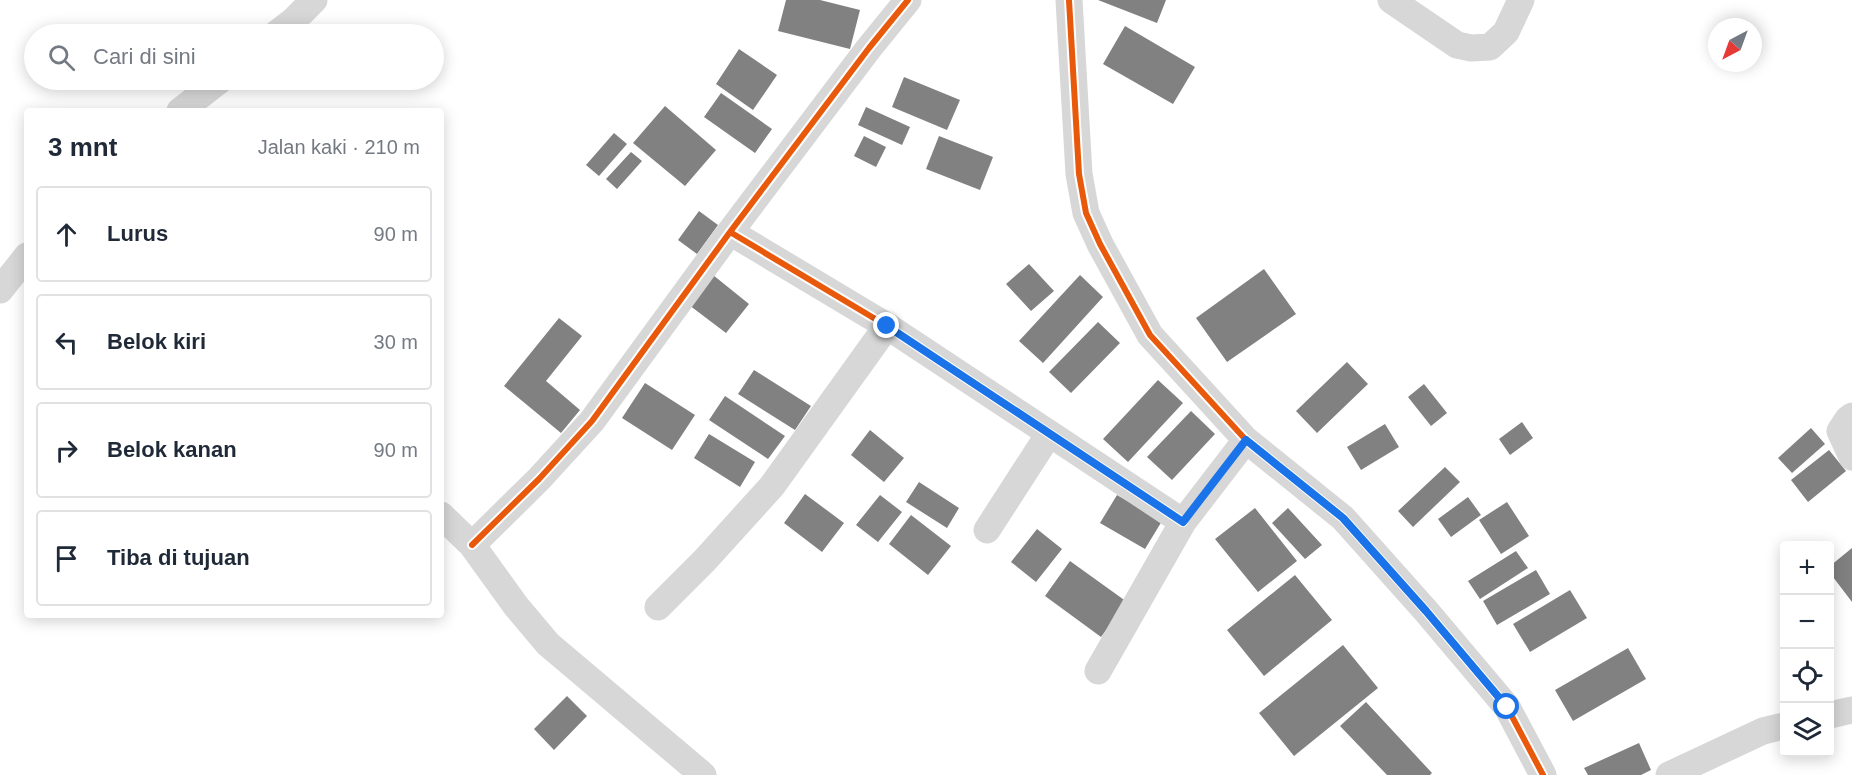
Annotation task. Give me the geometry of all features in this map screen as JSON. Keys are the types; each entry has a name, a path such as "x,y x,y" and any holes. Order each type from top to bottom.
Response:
{"street":[{"path":"289,24 314,0"},
{"path":"472,545 539,479 592,421 868,48 909,0"},
{"path":"1069,0 1079,174 1086,213 1150,335 1246,440 1343,518 1507,707 1543,775"},
{"path":"1391,0 1457,45 1471,48 1490,47 1506,32 1521,0"},
{"path":"184,108 207,90"},
{"path":"730,232 887,326 1183,522"},
{"path":"0,290 24,260"},
{"path":"658,607 705,560 772,486 887,326"},
{"path":"1852,416 1840,431 1852,457"},
{"path":"987,530 1049,434"},
{"path":"1098,671 1183,522 1246,440"},
{"path":"444,519 472,545 516,606 548,644 703,775"},
{"path":"1834,714 1852,710"},
{"path":"1669,775 1763,731 1780,727"}],"building":[{"path":"786,0 820,0 860,10 850,49 778,31"},
{"path":"1098,0 1166,0 1157,23"},
{"path":"1125,26 1195,67 1173,104 1103,64"},
{"path":"739,49 777,75 753,110 716,84"},
{"path":"904,77 960,100 947,130 892,107"},
{"path":"721,93 772,129 755,153 704,117"},
{"path":"665,106 716,150 685,186 633,143"},
{"path":"866,107 910,127 902,145 858,125"},
{"path":"614,133 627,144 599,176 586,165"},
{"path":"864,136 886,147 876,167 854,156"},
{"path":"939,136 993,157 980,190 926,169"},
{"path":"631,152 642,161 617,189 606,179"},
{"path":"699,211 718,225 697,254 678,240"},
{"path":"1029,264 1054,291 1031,311 1006,284"},
{"path":"1264,269 1296,314 1227,362 1196,318"},
{"path":"713,275 749,304 726,333 689,305"},
{"path":"1080,275 1103,297 1043,363 1019,341"},
{"path":"559,318 582,336 546,381 580,410 561,433 504,386"},
{"path":"1098,322 1120,343 1071,393 1049,372"},
{"path":"1347,362 1368,384 1317,433 1296,411"},
{"path":"754,370 811,406 795,430 738,394"},
{"path":"1158,380 1183,403 1128,462 1103,439"},
{"path":"645,383 695,415 672,450 622,418"},
{"path":"1424,384 1447,413 1431,426 1408,397"},
{"path":"725,396 785,436 768,459 709,420"},
{"path":"1191,411 1215,434 1172,480 1147,457"},
{"path":"1522,422 1533,438 1510,455 1499,439"},
{"path":"1385,424 1399,447 1361,470 1347,447"},
{"path":"1811,428 1825,444 1792,473 1778,458"},
{"path":"870,430 904,458 884,482 851,455"},
{"path":"709,434 755,462 740,487 694,458"},
{"path":"1829,450 1846,471 1808,502 1791,480"},
{"path":"1445,467 1460,482 1413,527 1398,511"},
{"path":"919,482 959,508 947,528 906,502"},
{"path":"805,494 844,523 822,552 784,523"},
{"path":"880,495 902,512 878,542 856,525"},
{"path":"1117,495 1162,521 1145,549 1100,523"},
{"path":"1468,497 1481,515 1451,537 1438,519"},
{"path":"1507,502 1529,536 1501,554 1479,520"},
{"path":"1255,508 1297,561 1258,592 1215,539"},
{"path":"1288,508 1322,545 1305,559 1272,523"},
{"path":"911,515 951,546 928,575 889,544"},
{"path":"1037,529 1062,549 1036,582 1011,562"},
{"path":"1852,548 1852,602 1834,578 1834,563"},
{"path":"1516,551 1528,568 1480,599 1468,581"},
{"path":"1070,561 1127,602 1101,637 1045,596"},
{"path":"1536,570 1550,594 1497,625 1483,601"},
{"path":"1295,575 1332,620 1264,676 1227,630"},
{"path":"1570,590 1587,618 1530,652 1513,624"},
{"path":"1343,645 1378,688 1294,756 1259,713"},
{"path":"1628,648 1646,679 1573,721 1555,690"},
{"path":"567,696 587,716 554,750 534,729"},
{"path":"1366,702 1432,773 1430,775 1387,775 1340,726"},
{"path":"1639,743 1651,770 1641,775 1588,775 1584,768"}],"cycle path":[{"path":"472,545 539,479 592,421 730,232 908,0"},
{"path":"1069,0 1079,174 1086,213 1100,244 1150,335 1246,440 1343,518 1507,707 1543,775"},
{"path":"730,232 887,326 1183,522"}],"route":[{"path":"887,326 1183,522 1246,440 1343,518 1507,707"}]}
